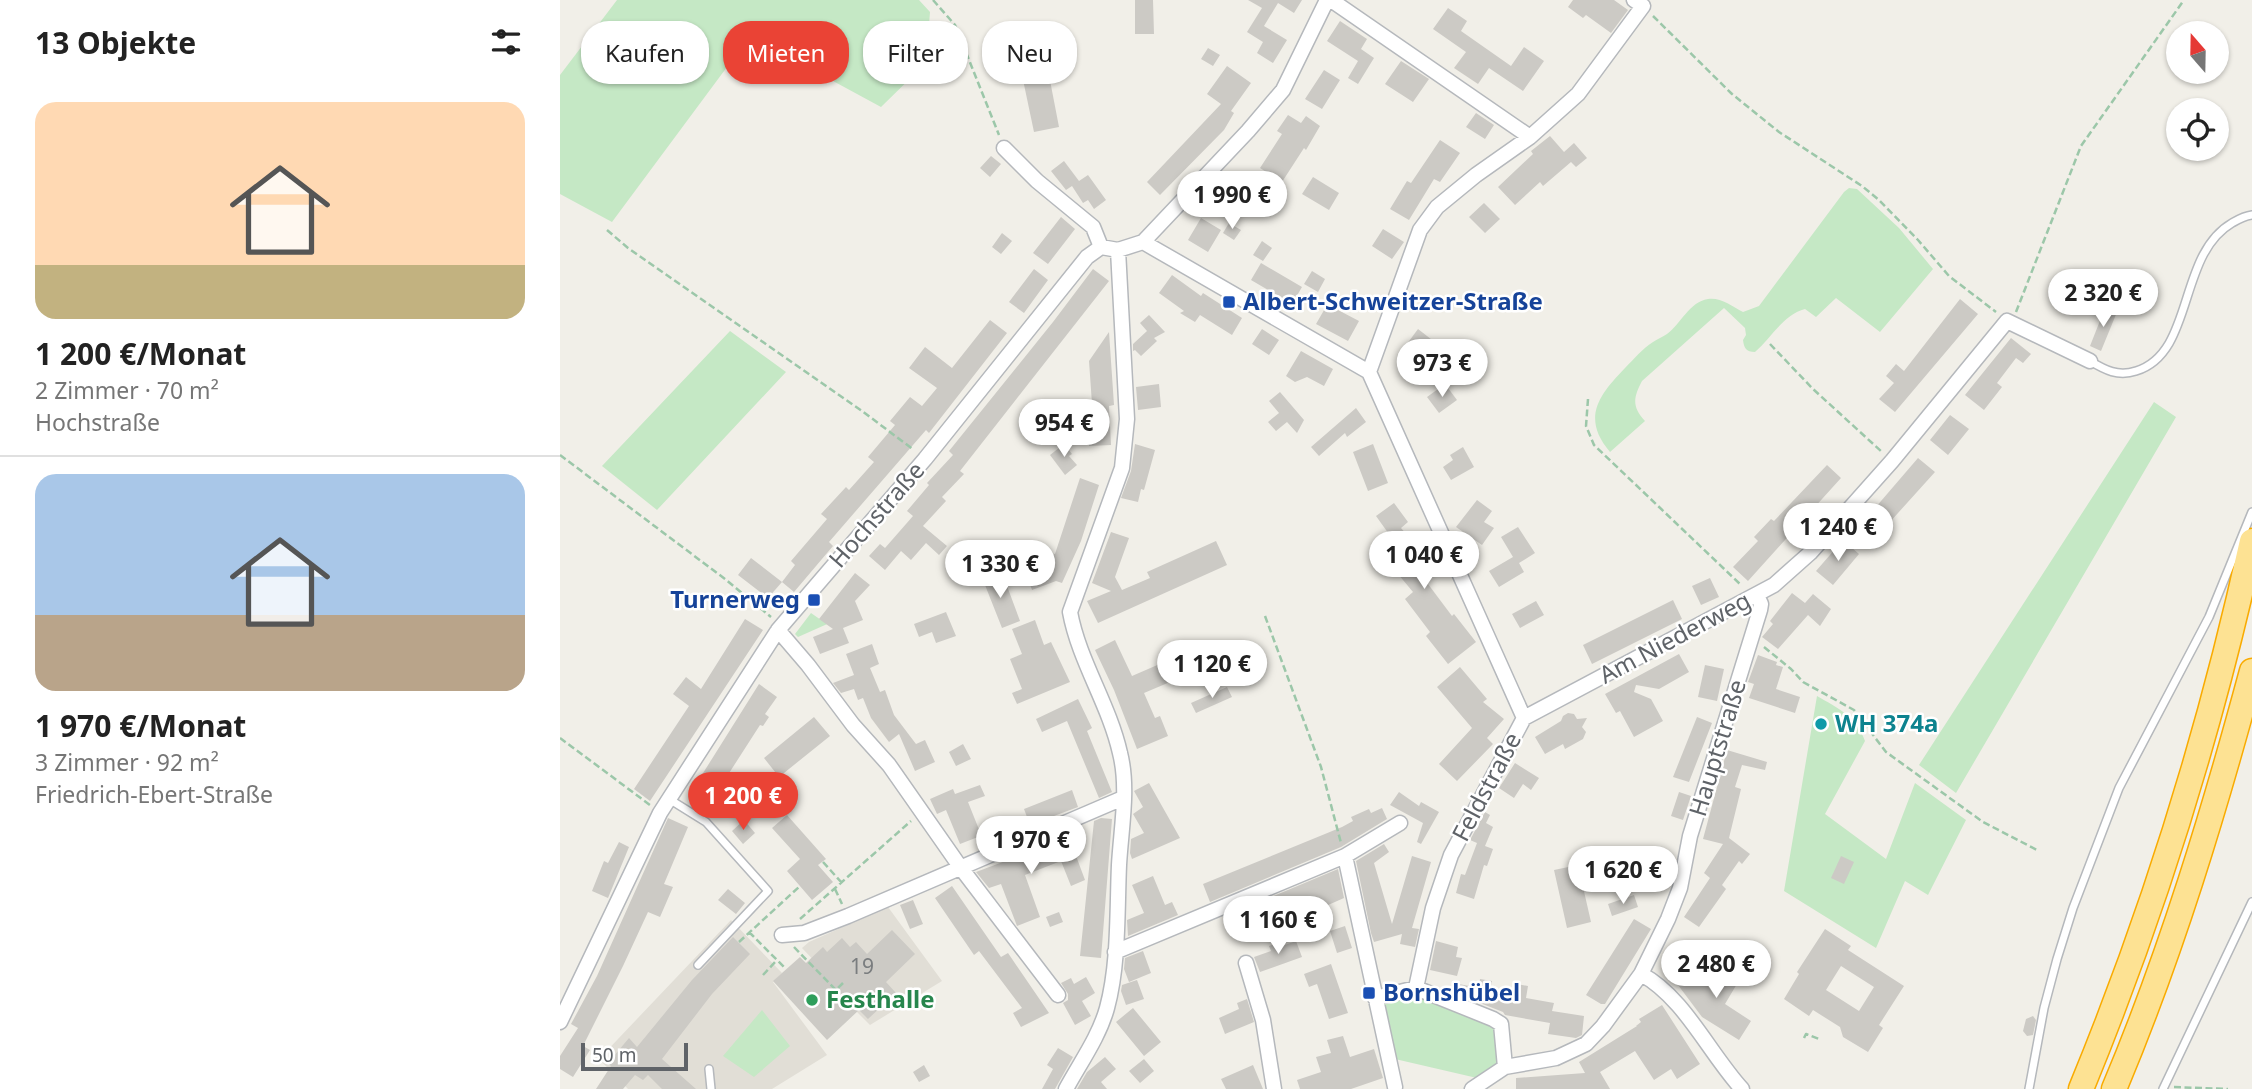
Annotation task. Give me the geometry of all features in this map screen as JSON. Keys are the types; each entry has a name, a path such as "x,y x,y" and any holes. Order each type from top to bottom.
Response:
{"highway":[{"path":"2081,1089 2148,912 2196,766 2234,625 2252,541"},
{"path":"2114,1089 2176,923 2224,774 2252,671"}],"street":[{"path":"1004,148 1037,181 1093,227 1101,247 1118,250 1143,242 1283,90 1329,0 1530,137"},
{"path":"1143,242 1369,372 1420,230 1437,206 1530,137 1578,94 1638,3"},
{"name":"Hochstraße","path":"560,1022 660,813 779,628 925,459 1087,257 1101,247"},
{"path":"1066,1089 1102,1021 1110,995 1115,952 1123,797 1121,754 1070,612 1125,453 1127,419 1118,250"},
{"path":"2007,321 2090,361"},
{"name":"Am Niederweg","path":"1524,718 1774,585 1810,553 1892,461 2007,321"},
{"name":"Feldstraße","path":"1369,372 1524,718 1447,864 1433,908 1416,988"},
{"name":"Hauptstraße","path":"1472,1089 1505,1067 1556,1058 1586,1044 1603,1026 1641,974 1680,888 1690,836 1760,610 1755,596"},
{"path":"779,628 853,725 889,765 961,867 1058,995"},
{"path":"782,934 815,930 1123,797"},
{"path":"1115,952 1345,856 1400,822"},
{"path":"1345,856 1395,1088"},
{"path":"1246,963 1264,1020 1274,1089"},
{"path":"1641,974 1669,994 1742,1089"},
{"path":"1375,998 1416,988 1501,1024 1505,1067"}],"lane":[{"path":"2090,361 2109,372 2128,373 2144,369 2157,361 2168,348 2203,254 2213,237 2235,221 2252,215"},
{"path":"2029,1089 2044,1008 2057,959 2114,799 2209,617 2252,512"},
{"path":"669,799 706,822 768,891 698,965"},
{"path":"2163,1088 2252,902"},
{"path":"709,1069 711,1089"}],"path":[{"path":"933,0 955,25 1004,148"},
{"path":"1638,3 1732,94 1800,148 1862,186 1879,200 1919,240 1949,276 2007,321 2018,310 2081,146 2184,0"},
{"path":"607,230 628,248 862,411 925,459"},
{"path":"1770,344 1813,389 1892,461"},
{"path":"1588,399 1586,426 1594,445 1755,596"},
{"path":"560,454 725,579 779,628"},
{"path":"1265,616 1321,767 1345,856"},
{"path":"1752,639 1769,650 1803,682 1854,710 1886,752 1983,821 2039,851"},
{"path":"560,738 660,813"},
{"path":"810,911 921,812"},
{"path":"823,862 842,883"},
{"path":"739,942 800,886"},
{"path":"835,889 839,897"},
{"path":"749,932 786,970"},
{"path":"782,934 836,990 845,981"},
{"path":"763,975 777,960"},
{"path":"1802,1032 1804,1038 1806,1034 1819,1039"},
{"path":"2163,1088 2228,1089"}],"shaded area":[{"path":"888,907 942,981 870,1025 838,993 841,989 802,948 809,942"},
{"path":"731,920 782,973 773,982 827,1055 772,1089 628,1089 599,1059"}],"green space":[{"path":"617,0 919,0 930,12 929,21 863,21 863,84 905,84 881,107 839,84 849,84 849,21 723,21 723,72 612,222 560,194 560,75 581,47 581,84 709,84 709,21 601,21"},
{"path":"1849,188 1857,189 1899,228 1933,269 1880,332 1836,298 1816,317 1805,309 1797,312 1752,352 1744,345 1745,328 1724,308 1642,381 1635,402 1645,421 1610,452 1601,440 1595,418 1601,397 1616,378 1642,351 1672,330 1690,309 1701,301 1717,299 1743,312 1759,306"},
{"path":"730,331 786,372 657,510 602,466"},
{"path":"2154,402 2176,417 1956,793 1919,765"},
{"path":"811,613 821,620 825,615 834,621 798,637 795,634"},
{"path":"1817,696 1852,719 1865,741 1825,814 1886,859 1915,783 1966,820 1928,895 1905,881 1876,948 1784,891"},
{"path":"1416,992 1498,1027 1501,1064 1477,1078 1395,1059 1381,1001"},
{"path":"762,1010 790,1046 754,1077 723,1056"}],"building":[{"path":"1135,0 1153,0 1154,34 1135,34"},
{"path":"1248,0 1302,0 1294,13 1278,3 1264,26 1287,40 1273,63 1257,53 1263,42 1247,32 1262,8"},
{"path":"1573,0 1614,0 1628,10 1611,33 1586,15 1583,18 1568,7"},
{"path":"1448,8 1467,21 1461,31 1511,66 1524,47 1544,61 1523,91 1489,68 1478,84 1454,68 1466,52 1433,29"},
{"path":"1340,21 1367,39 1361,49 1374,58 1358,84 1348,78 1358,61 1327,41"},
{"path":"1208,48 1220,55 1213,66 1201,59"},
{"path":"1401,61 1429,79 1413,102 1385,84"},
{"path":"1227,66 1251,83 1231,111 1234,113 1224,130 1160,195 1147,182 1221,104 1207,94"},
{"path":"1324,70 1340,80 1322,109 1305,99"},
{"path":"1024,84 1051,84 1059,127 1034,132"},
{"path":"1476,113 1494,125 1485,139 1466,127"},
{"path":"1288,115 1301,123 1306,116 1320,126 1282,182 1260,168 1282,134 1277,131"},
{"path":"1550,136 1564,152 1574,143 1587,158 1576,167 1571,162 1543,186 1540,182 1515,205 1498,187 1533,154 1531,151"},
{"path":"1440,140 1460,153 1440,182 1434,179 1409,220 1390,209 1407,181 1411,183"},
{"path":"991,156 1001,164 990,177 980,168"},
{"path":"1064,161 1079,181 1088,175 1106,200 1094,209 1088,200 1083,203 1072,186 1066,190 1051,171"},
{"path":"1313,177 1339,193 1329,210 1302,194"},
{"path":"1227,185 1244,197 1233,213 1216,200"},
{"path":"1484,203 1500,219 1485,233 1469,217"},
{"path":"1061,217 1075,229 1048,264 1033,253"},
{"path":"1201,218 1221,230 1208,252 1188,240"},
{"path":"1229,223 1241,230 1234,240 1223,233"},
{"path":"1383,229 1404,242 1392,259 1372,246"},
{"path":"1002,233 1012,241 1001,254 992,247"},
{"path":"1262,241 1272,248 1263,261 1253,255"},
{"path":"1261,263 1302,287 1292,304 1251,280"},
{"path":"1034,269 1048,280 1024,313 1009,302"},
{"path":"1093,269 1109,281 960,471 964,474 942,497 946,501 923,526 947,546 939,555 926,543 911,560 901,551 885,570 869,556 880,544 885,548 913,516 907,511 929,485 927,483 953,455 949,451"},
{"path":"1312,271 1325,279 1318,292 1304,284"},
{"path":"1172,275 1201,296 1203,293 1242,318 1232,335 1200,315 1195,322 1180,313 1184,311 1159,293"},
{"path":"1331,298 1341,304 1338,310 1359,321 1348,341 1316,324"},
{"path":"1960,299 1978,314 1895,412 1879,399 1894,383 1886,376 1896,364 1904,371"},
{"path":"2105,308 2117,312 2101,351 2090,346"},
{"path":"1149,315 1165,332 1154,338 1157,341 1141,356 1133,351 1133,344 1147,331 1140,323"},
{"path":"990,320 1007,333 929,433 926,430 829,542 833,546 794,592 782,582 795,565 791,561 827,519 821,514 846,487 849,490 874,462 868,457 895,425 890,421 910,397 922,406 937,388 909,368 925,347 952,368"},
{"path":"1262,329 1279,340 1269,355 1252,344"},
{"path":"1418,329 1436,343 1419,366 1401,352"},
{"path":"1109,332 1114,405 1109,406 1111,445 1089,446 1088,418 1093,418 1089,361"},
{"path":"2011,338 2031,354 2023,363 2016,358 1997,383 2002,387 1984,410 1965,395"},
{"path":"1301,351 1333,369 1324,386 1307,377 1295,382 1286,376"},
{"path":"1159,384 1161,407 1138,410 1136,387"},
{"path":"1445,384 1457,400 1439,413 1427,397"},
{"path":"1280,392 1304,420 1297,433 1287,422 1276,431 1268,422 1279,413 1269,401"},
{"path":"1356,408 1366,422 1347,437 1345,433 1319,456 1311,447"},
{"path":"1950,415 1969,429 1948,455 1930,440"},
{"path":"1064,444 1077,465 1065,475 1050,455"},
{"path":"1135,444 1155,450 1138,502 1121,498 1131,471"},
{"path":"1373,444 1388,483 1368,491 1353,452"},
{"path":"1463,447 1474,467 1451,480 1443,467 1453,460 1450,455"},
{"path":"1918,458 1935,472 1889,523 1891,524 1880,537 1863,522"},
{"path":"1827,465 1841,478 1748,581 1733,567 1758,541 1754,537 1771,519 1774,521"},
{"path":"1080,478 1099,485 1081,541 1062,583 1056,581 1032,590 1027,576 1043,570 1050,553 1055,554"},
{"path":"1477,500 1492,511 1484,522 1494,528 1482,545 1456,527"},
{"path":"1394,503 1408,522 1401,528 1427,558 1416,568 1452,616 1454,614 1476,642 1448,664 1426,636 1430,632 1405,599 1413,592 1388,562 1401,551 1376,516"},
{"path":"1518,527 1535,553 1519,563 1524,572 1499,587 1489,571 1513,557 1501,537"},
{"path":"1111,532 1129,538 1115,577 1122,590 1150,578 1147,572 1216,541 1227,565 1098,623 1087,601 1111,591 1092,583"},
{"path":"1843,540 1859,554 1833,585 1816,571"},
{"path":"751,558 782,582 768,598 738,575"},
{"path":"992,570 999,589 1007,586 1020,621 1002,628 985,585 983,586 978,575"},
{"path":"855,573 870,585 855,601 863,620 843,628 849,643 820,654 813,637 833,629 819,619"},
{"path":"1710,578 1719,597 1701,605 1692,586"},
{"path":"1792,593 1805,603 1813,594 1831,609 1820,626 1808,615 1778,649 1762,637 1773,624 1770,621"},
{"path":"1673,600 1682,619 1592,664 1583,645"},
{"path":"1536,601 1544,615 1520,628 1512,614"},
{"path":"946,612 956,636 936,643 932,632 919,637 914,624"},
{"path":"745,619 763,630 650,801 634,789 689,706 673,694 686,677 701,689"},
{"path":"1035,620 1044,645 1051,642 1070,682 1017,704 1012,693 1022,689 1010,659 1022,654 1012,629"},
{"path":"1115,640 1132,676 1162,663 1170,682 1144,693 1155,718 1160,716 1168,736 1137,749 1095,650"},
{"path":"872,644 879,664 870,668 880,692 885,690 894,715 916,744 925,740 935,762 915,771 899,734 889,742 871,718 863,698 858,700 854,689 841,693 833,683 854,675 846,654"},
{"path":"1679,654 1689,672 1659,689 1636,685 1634,692 1651,699 1663,721 1634,737 1620,711 1616,713 1605,694"},
{"path":"1758,655 1783,667 1776,689 1800,697 1795,713 1749,698 1754,684 1748,682"},
{"path":"1705,665 1724,669 1717,701 1698,697"},
{"path":"1460,667 1487,699 1483,702 1504,719 1487,738 1493,744 1457,781 1439,764 1472,728 1437,687"},
{"path":"759,684 777,697 765,714 769,717 763,726 760,725 706,809 688,797"},
{"path":"1227,687 1232,697 1196,713 1191,703"},
{"path":"1078,699 1092,728 1087,731 1112,792 1099,798 1067,721 1042,732 1036,719"},
{"path":"1568,713 1574,714 1577,719 1587,718 1582,727 1586,732 1583,739 1565,749 1563,744 1545,754 1535,737 1561,721"},
{"path":"814,717 830,736 779,777 764,758"},
{"path":"1697,717 1712,723 1689,782 1673,777"},
{"path":"963,744 971,759 956,766 949,752"},
{"path":"1727,750 1767,762 1765,770 1742,765 1735,787 1741,789 1729,838 1750,854 1742,864 1739,861 1722,885 1726,889 1699,927 1684,917 1710,878 1704,873 1723,844 1703,839"},
{"path":"1515,763 1539,778 1531,790 1523,784 1514,798 1499,788"},
{"path":"1149,783 1180,838 1132,859 1131,839 1144,833 1133,814 1143,807 1134,791"},
{"path":"980,785 985,796 968,802 980,832 988,829 994,843 982,848 978,837 960,844 946,810 937,814 930,799 953,789 955,794"},
{"path":"1072,790 1078,807 1030,825 1024,809"},
{"path":"1399,792 1419,806 1421,802 1439,812 1421,844 1417,842 1423,823 1390,805"},
{"path":"1679,792 1691,796 1683,820 1671,816"},
{"path":"1382,808 1387,819 1341,847 1210,902 1203,884 1342,827 1353,821 1351,817 1369,809 1371,813"},
{"path":"1485,812 1490,815 1486,823 1493,827 1485,846 1493,849 1487,866 1484,865 1474,899 1456,893 1461,874 1465,875 1477,843 1470,840"},
{"path":"787,815 826,859 818,865 833,882 812,900 787,871 800,859 772,828"},
{"path":"668,818 688,827 664,884 673,887 660,917 648,912 583,1046 590,1050 573,1077 560,1069 560,1056 578,1028 571,1024 597,976"},
{"path":"1101,818 1112,819 1101,958 1080,956 1094,821"},
{"path":"744,820 755,833 743,844 732,831"},
{"path":"1069,837 1085,880 1071,886 1061,861 1025,875 1040,917 1017,926 1001,884 989,888 976,872"},
{"path":"619,842 629,847 608,898 592,891 604,861 608,863"},
{"path":"1384,844 1389,852 1374,863 1392,924 1412,856 1431,862 1412,928 1419,929 1415,947 1400,944 1402,934 1374,942 1371,933 1356,861"},
{"path":"1841,856 1854,862 1844,884 1831,878"},
{"path":"1578,865 1591,922 1567,928 1554,870"},
{"path":"1338,869 1344,898 1319,909 1316,901 1231,936 1223,917"},
{"path":"1153,876 1165,905 1172,902 1178,915 1128,936 1127,920 1144,913 1132,885"},
{"path":"952,886 1001,957 1008,953 1049,1013 1021,1027 1013,1013 1022,1008 979,951 974,955 935,898"},
{"path":"728,889 745,903 736,914 718,900"},
{"path":"1634,895 1638,907 1612,916 1608,904"},
{"path":"913,900 923,924 910,929 900,905"},
{"path":"1059,912 1063,922 1050,927 1046,917"},
{"path":"1634,919 1651,929 1605,1004 1601,1004 1586,995"},
{"path":"1345,926 1352,948 1337,953 1330,931"},
{"path":"1825,929 1851,946 1848,950 1904,986 1879,1025 1883,1028 1868,1052 1843,1037 1840,1027 1813,1010 1809,1016 1784,999 1799,974 1797,972","holes":["1841,966 1874,987 1859,1011 1826,990"]},
{"path":"892,930 915,954 886,982 896,993 868,1019 859,1010 827,1040 773,981 800,957 806,963 823,947 827,952 842,938 850,947 856,942 867,954"},
{"path":"733,937 750,954 712,994 662,1059 696,1089 662,1089 648,1075 643,1080 635,1075 623,1089 596,1089 611,1066 608,1063 629,1038 637,1047 692,980"},
{"path":"1296,941 1302,957 1260,972 1254,957 1271,951 1269,946 1280,942 1282,946"},
{"path":"1436,941 1458,947 1456,957 1462,958 1457,976 1430,970"},
{"path":"1143,951 1151,973 1129,982 1124,969 1125,958"},
{"path":"1735,960 1747,967 1725,1004 1751,1021 1739,1040 1702,1017 1675,981 1695,967 1714,995"},
{"path":"1331,964 1348,1013 1329,1019 1317,984 1309,987 1304,974"},
{"path":"1086,977 1095,993 1082,1001 1091,1016 1075,1025 1063,1003 1068,1000 1068,994 1061,983 1071,978 1074,984"},
{"path":"1480,979 1492,981 1491,989 1515,996 1517,984 1528,986 1526,998 1554,1003 1552,1011 1584,1016 1582,1035 1576,1038 1548,1034 1550,1023 1505,1015 1452,992 1454,983 1479,988"},
{"path":"1137,980 1144,999 1126,1005 1121,991 1122,985"},
{"path":"1247,999 1254,1022 1225,1034 1219,1018 1239,1009 1237,1003"},
{"path":"1662,1005 1700,1064 1677,1079 1671,1069 1654,1080 1635,1051 1600,1072 1610,1089 1516,1089 1516,1078 1585,1073 1579,1062 1637,1026 1641,1022 1639,1019"},
{"path":"1133,1008 1161,1042 1144,1056 1116,1022"},
{"path":"2033,1016 2036,1020 2033,1035 2027,1036 2023,1031 2026,1019"},
{"path":"1343,1036 1350,1057 1374,1049 1383,1078 1351,1089 1300,1089 1297,1080 1321,1072 1316,1057 1331,1053 1327,1040"},
{"path":"1058,1048 1073,1057 1055,1089 1042,1089 1053,1069 1047,1065"},
{"path":"1105,1057 1116,1069 1101,1082 1107,1089 1077,1089 1087,1072"},
{"path":"1144,1059 1154,1071 1140,1083 1129,1071"},
{"path":"924,1065 930,1076 919,1082 913,1072"},
{"path":"1253,1065 1263,1089 1226,1089 1221,1079"}],"place":[{"name":"Albert-Schweitzer-Straße","path":"1229,302"},
{"name":"Turnerweg","path":"814,600"},
{"name":"WH 374a","path":"1821,724"},
{"name":"Bornshübel","path":"1369,993"},
{"name":"Festhalle","path":"812,1000"}]}
